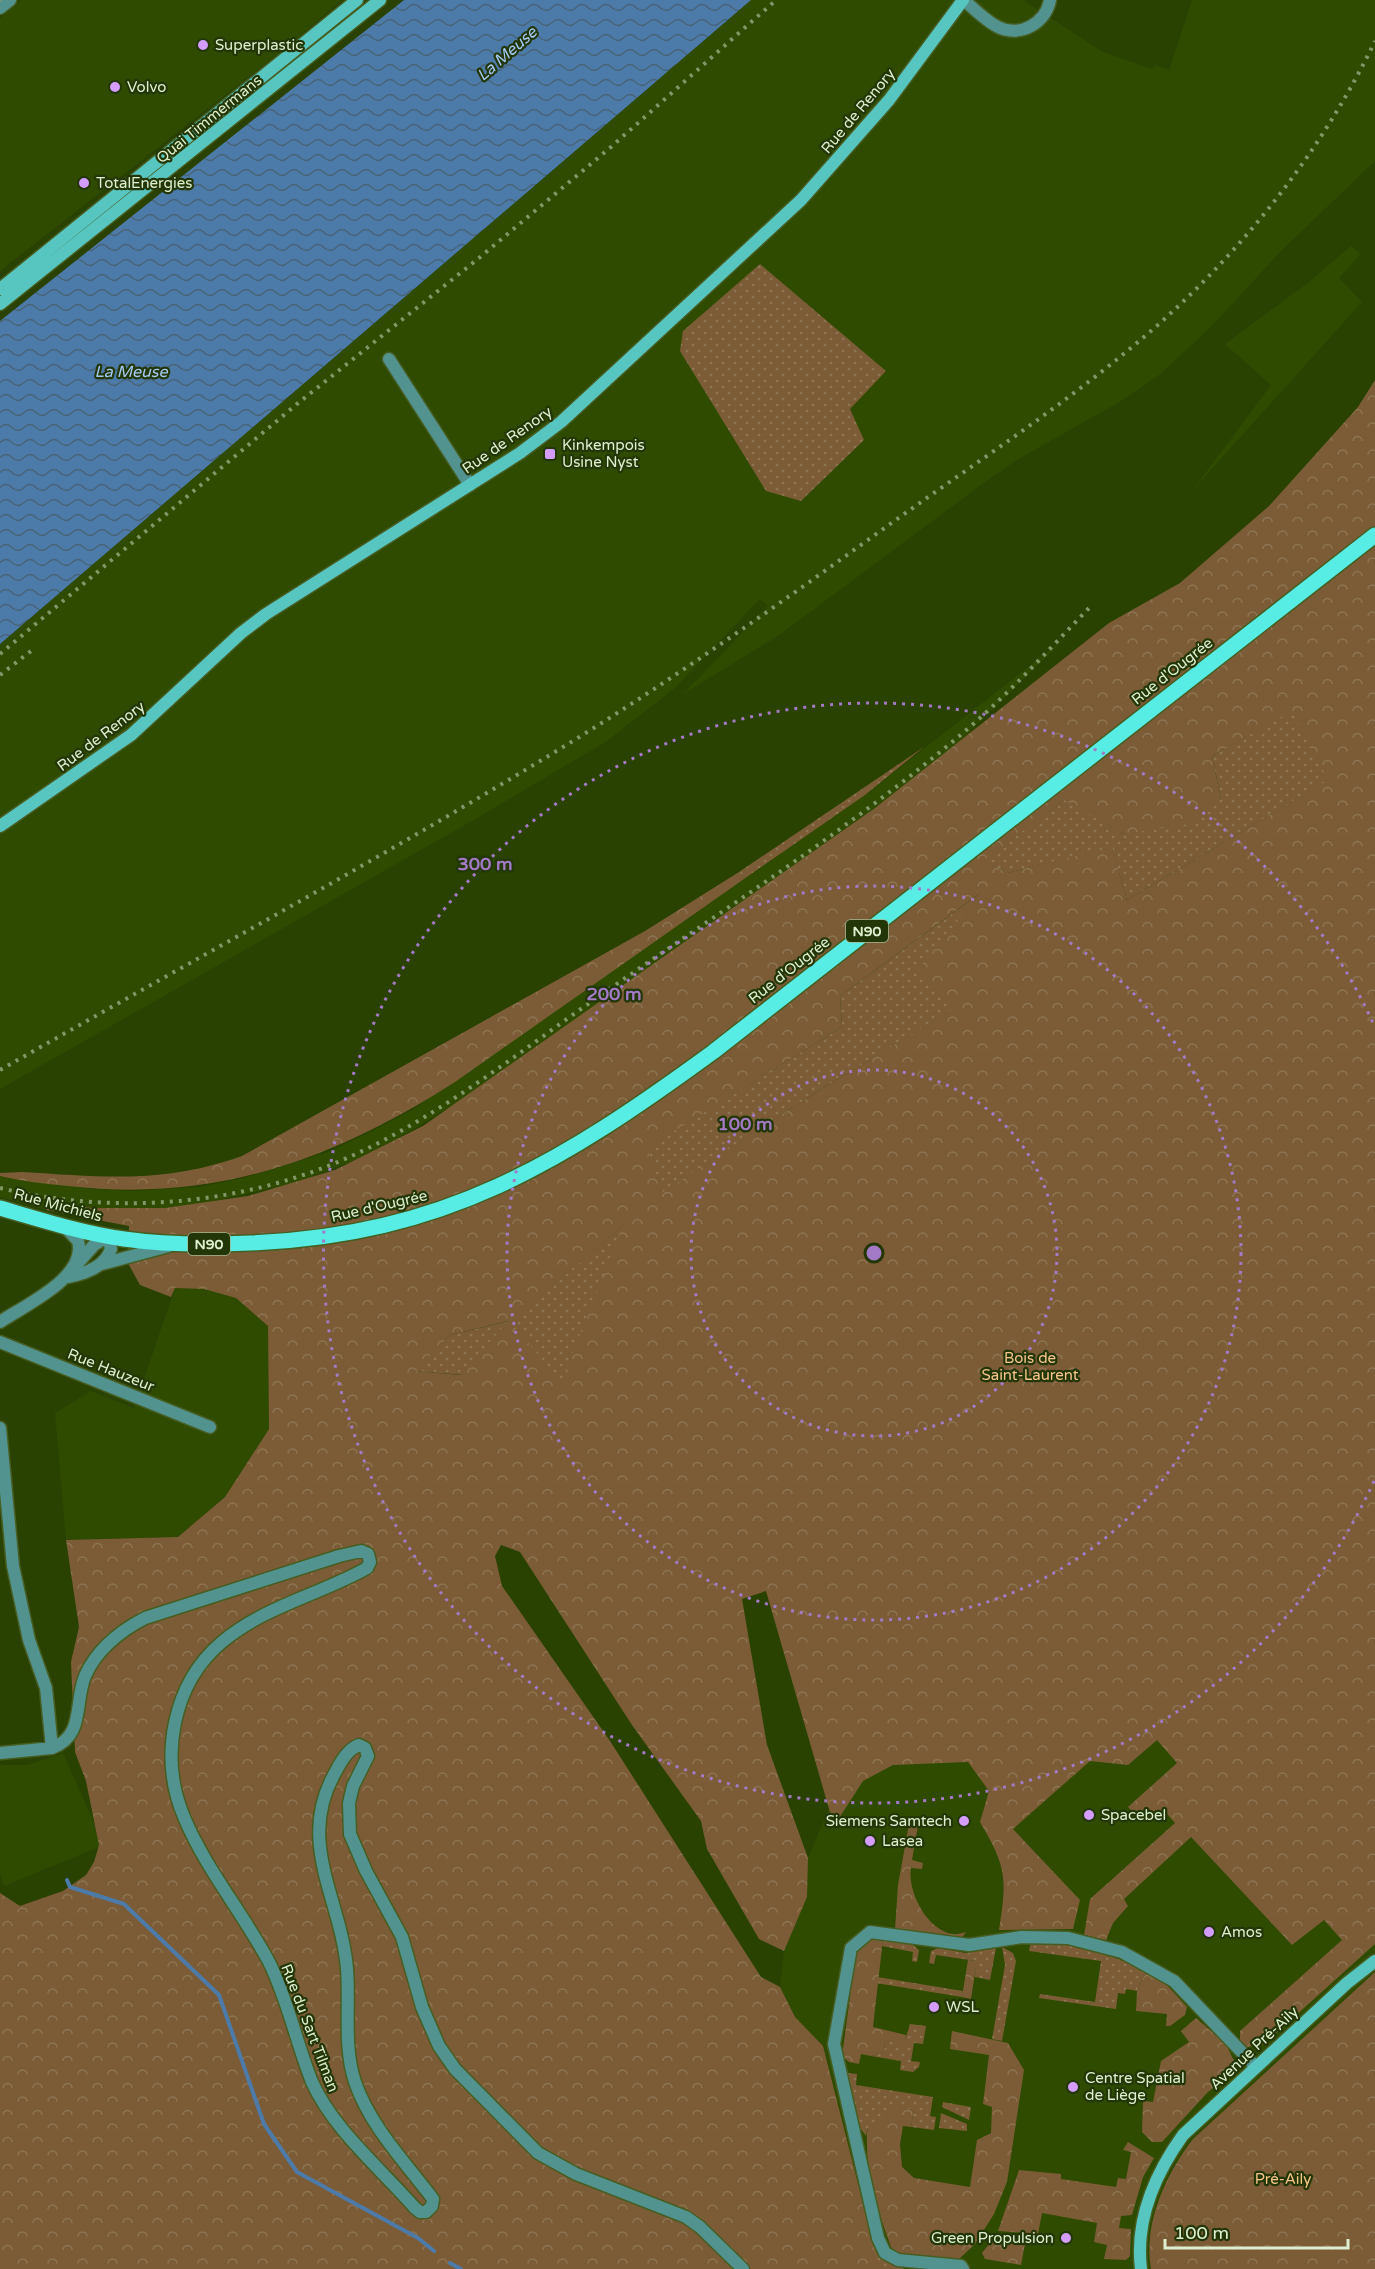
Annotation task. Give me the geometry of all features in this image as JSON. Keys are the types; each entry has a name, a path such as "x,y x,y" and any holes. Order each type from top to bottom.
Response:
{"main road":[{"name":"Rue d'Ougrée","path":"108,1236 177,1244 311,1240 373,1229 432,1213 488,1192 584,1142 713,1052 1375,535"},
{"name":"Rue Michiels","path":"0,1208 108,1236"}],"street":[{"path":"0,8 10,0"},
{"name":"Quai Timmermans","path":"0,289 357,0"},
{"name":"Quai Timmermans","path":"0,304 380,0"},
{"path":"964,0 998,27 1011,30 1033,25 1042,16 1050,0"},
{"name":"Rue de Renory","path":"0,826 131,735 251,625 520,453 561,422 791,211 889,99 964,0"},
{"path":"389,359 470,485"},
{"path":"64,1226 78,1241 78,1262"},
{"path":"96,1267 109,1255 111,1249 108,1236"},
{"name":"Rue d'Ougrée","path":"68,1277 94,1245 108,1236"},
{"name":"Rue d'Ougrée","path":"0,1322 68,1277 119,1258 177,1244"},
{"name":"Rue Hauzeur","path":"0,1342 210,1427"},
{"path":"0,1428 13,1566 29,1640 46,1688 52,1748 0,1753"},
{"name":"Rue du Sart Tilman","path":"52,1748 65,1742 73,1733 82,1684 98,1654 128,1627 145,1618 339,1556 361,1551 368,1554 370,1562 367,1568 268,1612 244,1625 220,1644 184,1692 175,1722 172,1745 175,1785 183,1816 270,1965 320,2098 337,2122 415,2208 420,2212 426,2212 432,2206 432,2199 369,2112 354,2081 350,2061 347,1969 339,1927 322,1869 318,1839 323,1796 339,1765 352,1748 359,1745 365,1748 368,1756 353,1786 349,1803 352,1840 395,1920 408,1952 430,2027 455,2068 538,2153 576,2174 686,2217 700,2227 743,2269"},
{"path":"963,2269 961,2266 898,2260 885,2253 878,2238 834,2044 851,1948 870,1932 969,1945 1022,1937 1068,1938 1122,1952 1174,1981 1256,2066"},
{"name":"Avenue Pré-Aily","path":"1141,2269 1140,2239 1148,2198 1166,2158 1183,2135 1256,2066 1375,1961"}],"shaded area":[{"path":"21,0 342,0 284,49 0,271 0,18"},
{"path":"751,0 1023,0 1103,52 1152,69 1155,65 1169,70 1192,0 1375,0 1375,161 1280,252 1209,329 1159,375 1121,401 1017,460 778,636 683,694 768,606 760,599 675,688 607,741 479,817 0,1089 0,644"},
{"path":"1351,246 1361,254 1339,278 1362,302 1192,491 1271,385 1225,344 1309,282"},
{"path":"1069,635 972,729 968,737 875,808 465,1098 375,1152 296,1183 200,1204 165,1208 93,1208 48,1203 46,1210 0,1197 0,1176 94,1189 132,1191 198,1187 244,1178 328,1152 414,1109 865,795"},
{"path":"175,1288 204,1289 236,1298 268,1326 269,1429 225,1497 178,1537 66,1540 55,1413 91,1391 134,1408"},
{"path":"1375,1644 1375,1972 1193,2139 1151,2232 1151,2269 874,2269 873,2245 845,2135 780,1987 784,1951 808,1858 838,1787 870,1777 893,1765 915,1764"},
{"path":"63,1753 104,1845 4,1886 0,1874 0,1765 28,1765"}],"green space":[{"path":"760,264 886,371 850,409 864,440 801,501 766,491 680,351 683,331"},
{"name":"Bois de Saint-Laurent","path":"1375,380 1375,1944 1263,2045 1246,2047 1240,2042 1240,2031 1342,1940 1324,1920 1292,1945 1191,1837 1124,1899 1128,1906 1113,1923 1106,1940 1084,1935 1090,1899 1175,1823 1167,1814 1140,1819 1128,1807 1177,1763 1157,1740 1128,1765 1090,1761 1013,1829 1080,1900 1073,1929 999,1930 1003,1874 995,1851 980,1822 989,1791 968,1762 893,1765 863,1781 834,1826 766,1591 742,1599 767,1745 808,1858 807,1897 784,1951 759,1939 707,1849 701,1821 632,1725 520,1552 501,1545 495,1556 502,1586 610,1741 761,1977 780,1987 795,2017 823,2046 874,2247 874,2269 0,2269 0,1893 20,1906 63,1891 86,1875 94,1862 99,1845 86,1781 75,1752 71,1662 79,1627 66,1540 178,1537 225,1497 269,1429 268,1326 236,1298 204,1289 175,1288 171,1297 140,1285 128,1263 129,1226 46,1210 48,1203 93,1208 165,1208 248,1196 335,1170 423,1126 875,808 1109,623 1180,583 1269,506 1358,407","holes":["1292,711 1328,780 1127,900 1112,847 1007,873 984,860 1064,800 1123,834 1190,824 1221,799 1212,756","980,893 918,969 953,1009 815,1093 663,1192 647,1148 842,1027 840,996","622,1227 561,1382 510,1321","508,1321 460,1375 416,1371 450,1335"]},
{"path":"1292,710 1329,780 1127,900 1112,848 1007,873 983,860 1065,799 1123,834 1221,799 1212,756"},
{"path":"924,747 865,795 744,879 739,872"},
{"path":"739,872 744,879 455,1082 364,1134 317,1154 270,1170 222,1181 173,1188 122,1190 68,1186 0,1176 0,1173 22,1172 107,1177 159,1175 213,1165 242,1156 645,931"},
{"path":"983,891 954,1009 815,1093 663,1193 646,1148 842,1027 840,996"},
{"path":"623,1226 562,1383 415,1371 450,1335 509,1321"},
{"path":"909,1824 918,1825 912,1860 923,1863 922,1869 911,1868 912,1887 916,1898 934,1925 954,1934 966,1932 961,1939 895,1930 898,1885"},
{"path":"874,1938 883,1939 873,2027 906,2035 905,2045 885,2041 884,2052 871,2056 861,2054 859,2064 849,2062 842,2056 856,1953 859,1947"},
{"path":"883,1939 912,1944 919,1950 917,1962 912,1961 913,1952 882,1946"},
{"path":"1031,1942 1076,1946 1118,1959 1146,1972 1137,1991 1126,1989 1125,1994 1118,1993 1116,2009 1039,1998 1040,1994 1095,2002 1101,1961 1029,1951"},
{"path":"1002,1947 1013,1953 1016,1961 1002,2041 992,2039 1005,1965"},
{"path":"938,1948 966,1953 996,1948 990,1980 975,1977 976,1961 936,1955 934,1964 929,1963 931,1951"},
{"path":"968,1960 977,1961 971,1999 962,1997"},
{"path":"1146,1972 1165,1983 1187,2007 1185,2015 1170,2026 1166,2026 1167,2014 1136,2011 1137,1991"},
{"name":"Pré-Aily","path":"1375,1972 1375,2269 1151,2269 1150,2234 1159,2200 1174,2168 1193,2139"},
{"path":"877,1977 963,1991 962,1997 876,1983"},
{"path":"1196,2018 1226,2044 1234,2061 1230,2075 1208,2092 1162,2142 1152,2142 1142,2132 1143,2101 1153,2102 1161,2061 1189,2042 1181,2031"},
{"path":"910,2024 926,2026 923,2044 914,2043 911,2061 920,2062 919,2067 913,2072 900,2070 901,2061 871,2056 884,2052 885,2041 904,2044"},
{"path":"952,2031 1008,2043 1024,2070 1007,2182 994,2214 975,2244 959,2259 950,2261 899,2254 891,2247 870,2175 867,2131 890,2107 914,2109 911,2127 903,2126 900,2144 902,2167 914,2178 970,2187 977,2140 991,2133 992,2107 983,2104 989,2055 950,2049"},
{"path":"848,2073 857,2074 856,2085 933,2097 930,2116 936,2117 934,2130 911,2127 914,2109 867,2130 866,2136 858,2125 845,2077"},
{"path":"943,2102 971,2107 969,2120 942,2107"},
{"path":"941,2113 967,2124 967,2131 939,2128"},
{"path":"1128,2142 1154,2158 1143,2177 1132,2215 1121,2216 1119,2228 1131,2229 1130,2256 1126,2260 1104,2259 1107,2245 1094,2242 1097,2223 1042,2213 1038,2234 998,2231 1019,2170 1061,2174 1061,2179 1116,2187 1118,2178 1126,2179 1131,2152 1123,2150"},
{"path":"993,2239 1025,2244 1021,2265 985,2259 982,2253"},
{"path":"874,2247 882,2259 905,2269 874,2269"}],"water":[{"name":"La Meuse","path":"404,0 751,0 0,644 0,321"}],"waterway":[{"path":"67,1880 70,1887 124,1904 219,1995 264,2124 297,2172 418,2238 434,2251"},
{"path":"450,2263 461,2269"}],"railway":[{"path":"0,654 297,404 479,258 611,147 776,0"},
{"path":"0,1070 428,828 610,718 773,608 1069,396 1164,319 1235,248 1298,170 1352,85 1375,41"},
{"path":"0,1188 37,1195 111,1203 185,1200 258,1188 294,1178 336,1163 376,1144 452,1100 831,836 921,768 998,702 1093,604"},
{"path":"0,675 31,651"}],"place":[{"name":"Superplastic","path":"203,45"},
{"name":"Volvo","path":"115,87"},
{"name":"TotalEnergies","path":"84,183"},
{"name":"Kinkempois Usine Nyst","path":"550,454"},
{"name":"Spacebel","path":"1089,1815"},
{"name":"Siemens Samtech","path":"964,1821"},
{"name":"Lasea","path":"870,1841"},
{"name":"Amos","path":"1209,1932"},
{"name":"WSL","path":"934,2007"},
{"name":"Centre Spatial de Liège","path":"1073,2087"},
{"name":"Green Propulsion","path":"1066,2238"}]}
